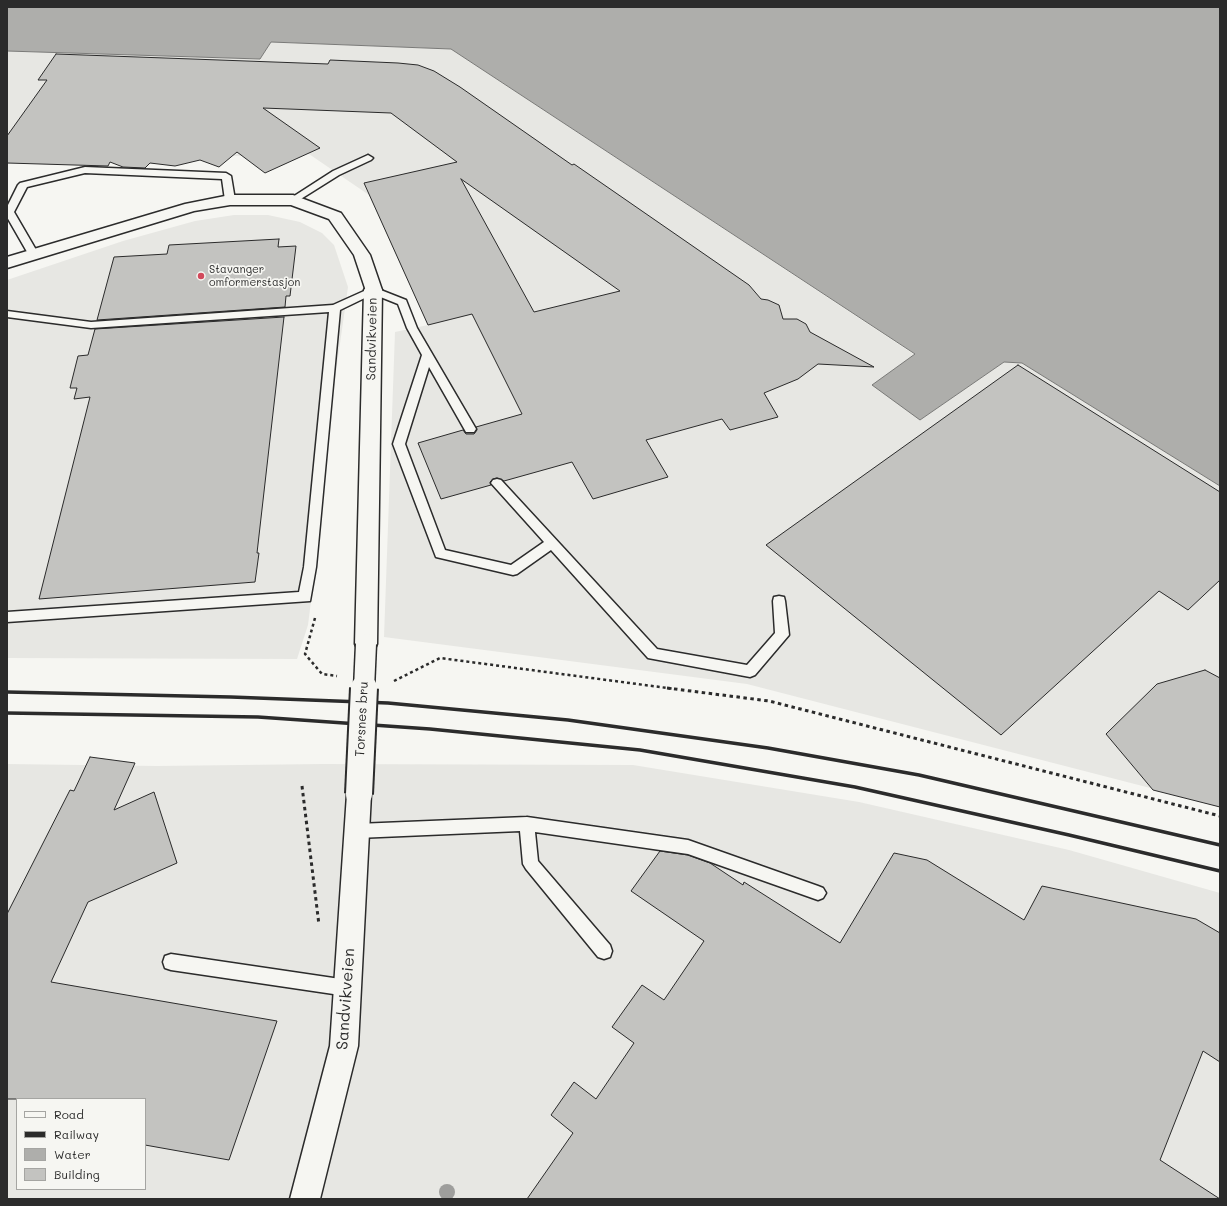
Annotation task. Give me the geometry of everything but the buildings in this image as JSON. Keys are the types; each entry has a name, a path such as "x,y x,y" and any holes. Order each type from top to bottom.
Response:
{"street":[{"name":"Sandvikveien","path":"7,262 191,206 230,200 293,200 335,216 362,255 373,290 366,644"},
{"name":"Torsnes bru","path":"359,794 366,644"},
{"name":"Sandvikveien","path":"304,1199 344,1046 359,794"}],"lane":[{"path":"293,200 336,173 368,158"},
{"path":"34,255 8,212 23,185 85,170 226,176 230,200"},
{"path":"7,314 91,325 336,308 373,290 402,302 412,328 470,429"},
{"path":"7,617 305,597 310,566 336,308"},
{"path":"427,355 399,444 440,554 513,570 552,543"},
{"path":"497,483 653,654 750,671 782,635 779,601"},
{"path":"356,831 527,824 688,847 818,893"},
{"path":"527,824 530,864 604,951"},
{"path":"171,962 347,988"}],"shaded area":[{"path":"271,42 451,49 915,355 920,420 1004,362 1022,363 1220,486 1220,806 747,684 384,637 395,332 428,325 369,195 309,154 7,162 7,51 260,59"},
{"path":"234,215 268,215 300,222 322,233 334,245 348,287 317,506 312,593 308,625 297,659 7,658 7,280 123,241 195,221"},
{"path":"7,764 157,766 323,764 633,765 859,802 1069,850 1220,893 1220,1199 7,1199"}],"water":[{"path":"7,7 1220,7 1220,486 1022,363 1004,362 920,420 872,385 915,354 451,49 271,42 260,59 7,51"}],"railway":[{"path":"7,692 231,697 388,703 568,720 768,748 919,775 1220,845"},
{"path":"7,713 258,717 430,729 640,750 855,787 1069,835 1220,871"}],"place":[{"name":"Stavanger omformerstasjon","path":"201,276"}]}
